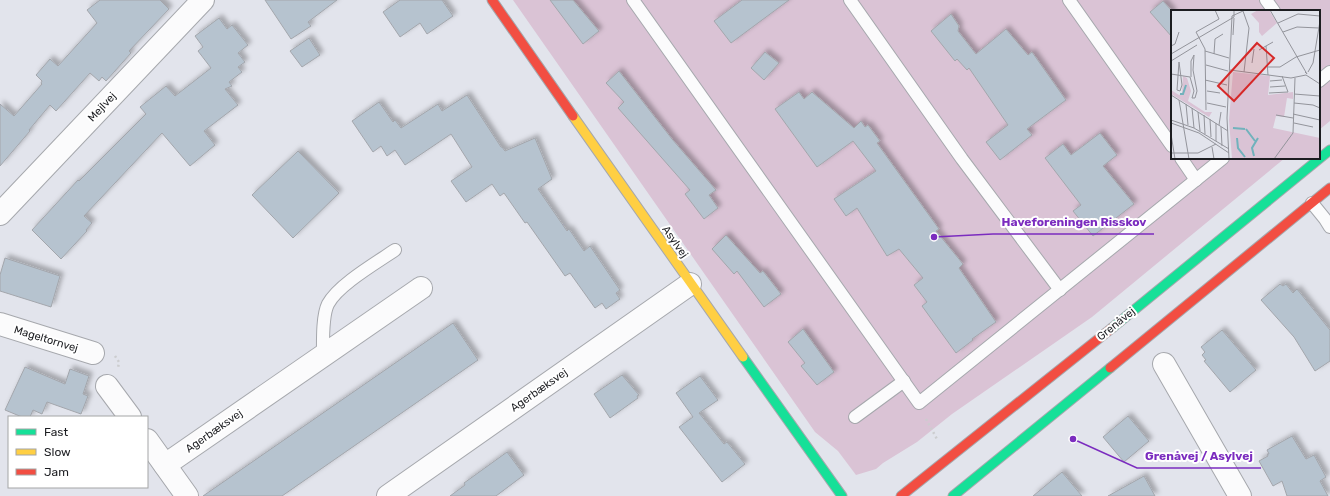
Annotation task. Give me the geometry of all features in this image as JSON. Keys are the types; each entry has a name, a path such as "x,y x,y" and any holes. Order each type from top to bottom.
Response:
{"street":[{"name":"Mejlvej","path":"0,214 203,0"},
{"name":"Asylvej","path":"492,0 690,284 842,496"},
{"name":"Grenåvej","path":"1320,158 1330,150"},
{"name":"Grenåvej","path":"901,496 1080,354 1319,159"},
{"path":"953,496 1330,188"},
{"name":"Agerbæksvej","path":"388,496 690,284"},
{"name":"Agerbæksvej","path":"165,465 421,288"},
{"name":"Mageltornvej","path":"0,324 93,353"},
{"path":"1164,364 1240,496"},
{"path":"107,386 129,416"},
{"path":"148,441 187,496"}],"lane":[{"path":"633,0 919,403 1223,159"},
{"path":"850,0 962,159 1060,290"},
{"path":"1069,0 1171,145"},
{"path":"1266,0 1273,10"},
{"path":"1182,159 1196,180"},
{"path":"1312,203 1330,227"},
{"path":"323,356 324,327 328,305 346,284 395,250"},
{"path":"855,417 904,380"}],"path":[{"path":"919,403 922,412 948,459"}],"shaded area":[{"path":"513,0 1330,0 1330,121 1320,129 1320,10 1171,10 1171,159 1284,159 1092,317 952,414 917,442 876,469 856,475 838,451 815,432"}],"building":[{"path":"100,0 160,0 169,9 129,51 131,53 106,81 102,77 99,81 90,73 56,111 50,105 0,166 0,104 14,116 42,84 42,81 36,75 50,59 58,66 97,23 87,10"},
{"path":"265,0 337,0 308,22 311,26 291,39"},
{"path":"400,0 442,0 453,16 427,34 420,23 400,37 383,12"},
{"path":"550,0 573,0 599,31 583,44"},
{"path":"742,0 789,0 731,43 714,21"},
{"path":"1163,1 1171,10 1171,36 1150,12"},
{"path":"951,14 959,26 958,31 976,54 1006,29 1028,55 1032,52 1066,100 1027,129 1032,135 1000,160 986,142 1008,125 969,68 967,70 957,59 955,61 931,31"},
{"path":"219,18 227,29 232,25 248,45 238,53 245,62 238,67 242,72 229,82 232,86 225,89 238,105 204,131 215,145 190,166 162,133 84,216 92,223 86,230 87,231 61,259 32,230 78,180 79,181 146,114 140,107 166,86 175,96 211,68 198,51 203,47 195,36"},
{"path":"309,38 320,55 302,67 290,51"},
{"path":"765,52 779,63 764,80 751,68"},
{"path":"619,71 672,139 716,190 709,195 718,208 704,219 685,194 690,190 618,108 624,102 606,83"},
{"path":"799,92 804,99 812,92 854,128 861,121 865,127 868,125 880,141 877,143 939,229 936,231 963,264 959,268 996,322 972,339 973,340 956,353 922,306 927,302 914,285 923,278 899,249 887,256 857,208 846,216 834,199 876,171 853,141 817,167 775,109"},
{"path":"467,95 505,151 535,138 552,179 538,189 567,231 569,229 584,251 590,246 620,290 616,293 620,299 606,309 602,303 595,308 570,273 565,276 527,222 525,223 504,193 500,196 492,184 466,202 451,181 472,167 451,134 405,165 395,150 387,156 381,146 373,152 352,121 379,102 393,122 395,120 401,128 438,104 442,111"},
{"path":"1100,133 1117,155 1103,166 1134,204 1093,236 1073,211 1081,205 1045,158 1063,144 1071,155"},
{"path":"298,151 339,193 293,238 252,195"},
{"path":"726,235 760,273 763,271 781,294 764,307 737,271 734,274 712,249"},
{"path":"5,258 60,276 51,307 0,291 0,275"},
{"path":"1280,284 1283,286 1286,284 1293,293 1297,289 1330,330 1330,361 1315,371 1294,337 1261,300"},
{"path":"453,323 478,360 282,496 203,496"},
{"path":"803,329 834,372 817,385 801,366 805,363 788,342"},
{"path":"1222,330 1256,370 1230,392 1204,361 1206,360 1202,355 1205,352 1201,347"},
{"path":"25,367 65,384 70,369 89,376 83,394 88,396 81,414 47,402 42,414 33,410 30,416 20,416 5,410"},
{"path":"622,375 639,395 637,396 638,398 610,418 594,394"},
{"path":"700,376 718,400 699,413 724,444 727,442 745,464 722,482 679,427 693,417 676,393"},
{"path":"1128,416 1149,441 1124,462 1103,437"},
{"path":"1292,436 1306,459 1314,455 1326,477 1320,481 1328,496 1287,496 1282,481 1273,486 1259,461 1268,456 1267,454 1269,454 1267,450"},
{"path":"507,452 524,475 496,496 450,496 465,485 464,483"},
{"path":"1062,472 1082,496 1033,496"},
{"path":"1144,476 1155,496 1108,496"}],"traffic: fast":[{"path":"1320,158 1330,150"},
{"path":"1112,328 1319,159"},
{"path":"743,357 842,496"},
{"path":"953,496 1110,368"}],"traffic: slow":[{"path":"573,116 743,357"}],"traffic: jam":[{"path":"492,0 573,116"},
{"path":"1110,368 1330,188"},
{"path":"901,496 1112,328"}],"place":[{"name":"Haveforeningen Risskov","path":"934,237"},
{"name":"Grenåvej / Asylvej","path":"1073,439"}]}
